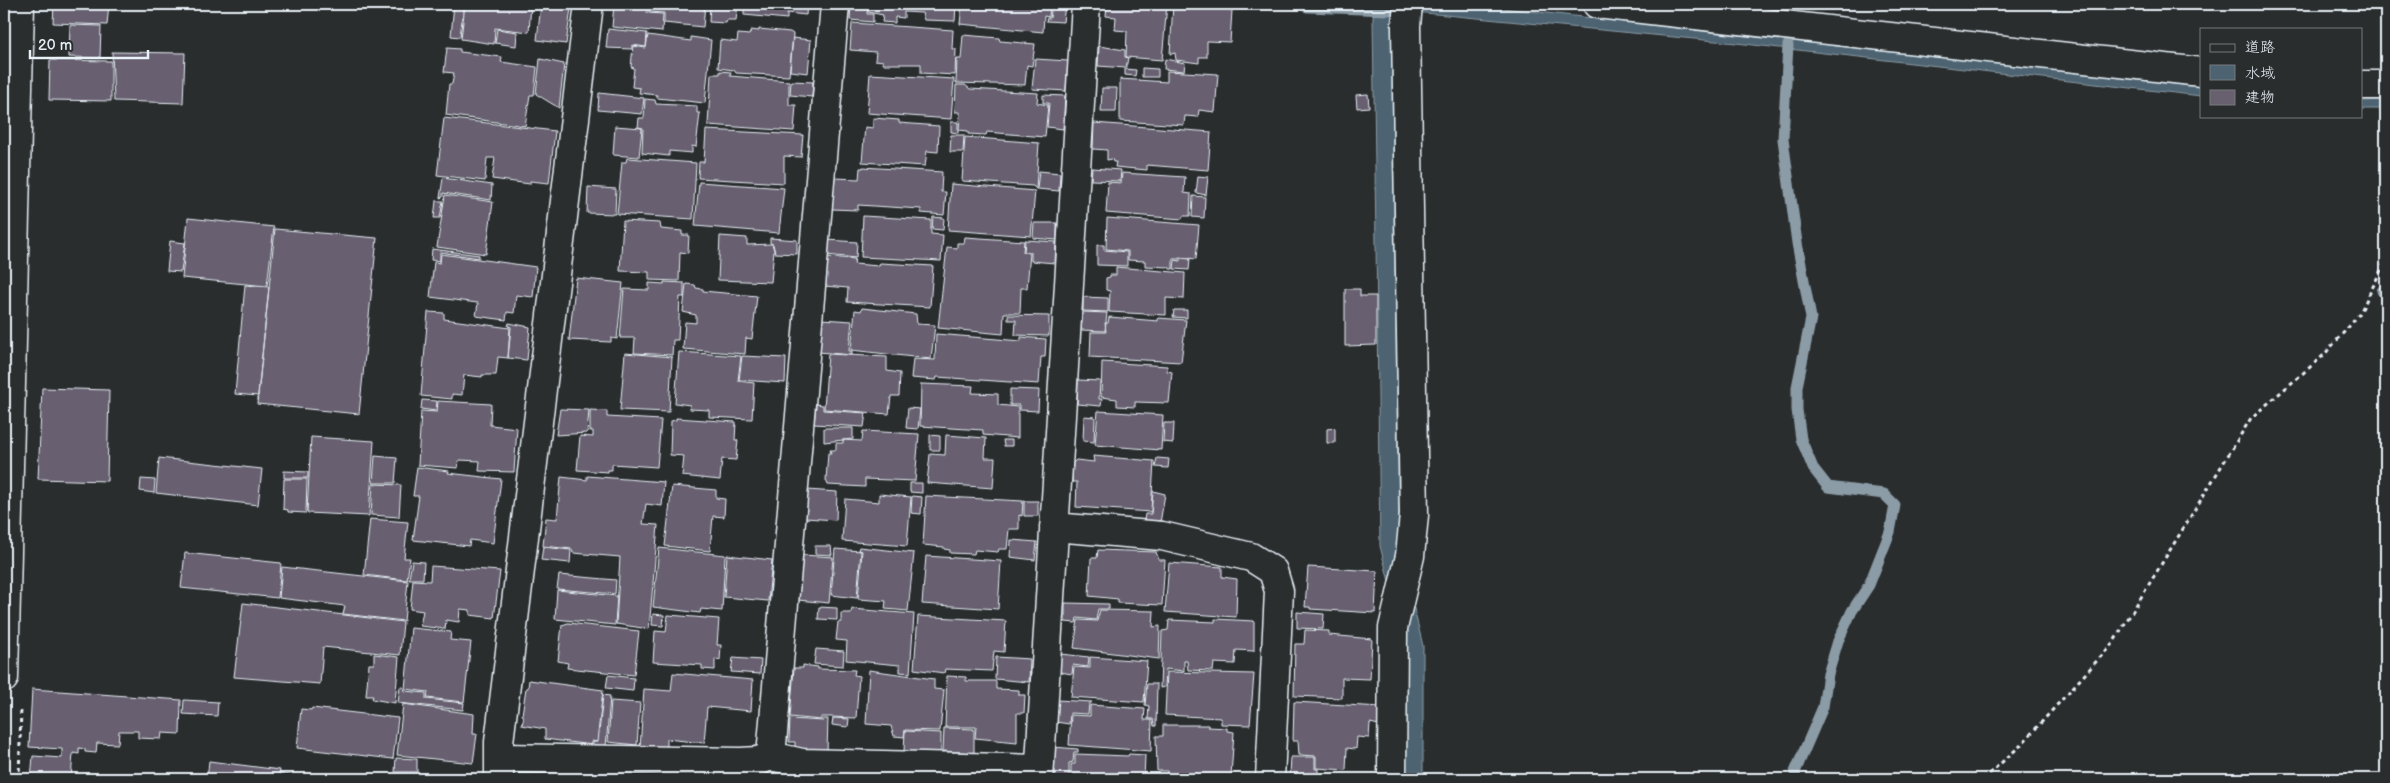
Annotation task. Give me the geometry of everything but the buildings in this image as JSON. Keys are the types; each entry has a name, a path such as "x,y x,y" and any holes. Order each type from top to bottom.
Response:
{"street":[{"path":"4,678 20,4"},
{"path":"589,4 499,769 740,762 758,761 771,756 802,763 1039,774 1086,4"},
{"path":"771,756 835,4"},
{"path":"1597,4 2200,72"},
{"path":"1392,779 1393,628 1410,556 1414,516 1407,15"},
{"path":"2362,85 2386,85"},
{"path":"1054,527 1162,536 1251,557 1273,572 1279,591 1270,779"}],"path":[{"path":"1983,779 2020,746 2113,643 2250,418 2324,355 2352,323 2360,313 2386,260"}],"water":[{"path":"1378,4 1467,4 2200,87 2200,96 1736,43 1394,10 1391,20 1399,546 1423,646 1423,779 1406,779 1405,645 1380,546 1373,17"},
{"path":"2386,100 2386,109 2362,109 2362,101"}],"waterway":[{"path":"1307,7 1389,10"},
{"path":"1788,45 1783,139 1797,243 1811,318 1797,387 1797,410 1801,439 1813,468 1828,487 1884,494 1895,505 1890,532 1869,585 1852,611 1838,641 1828,674 1823,707 1795,772 1796,779"},
{"path":"2382,291 2386,294"}]}
